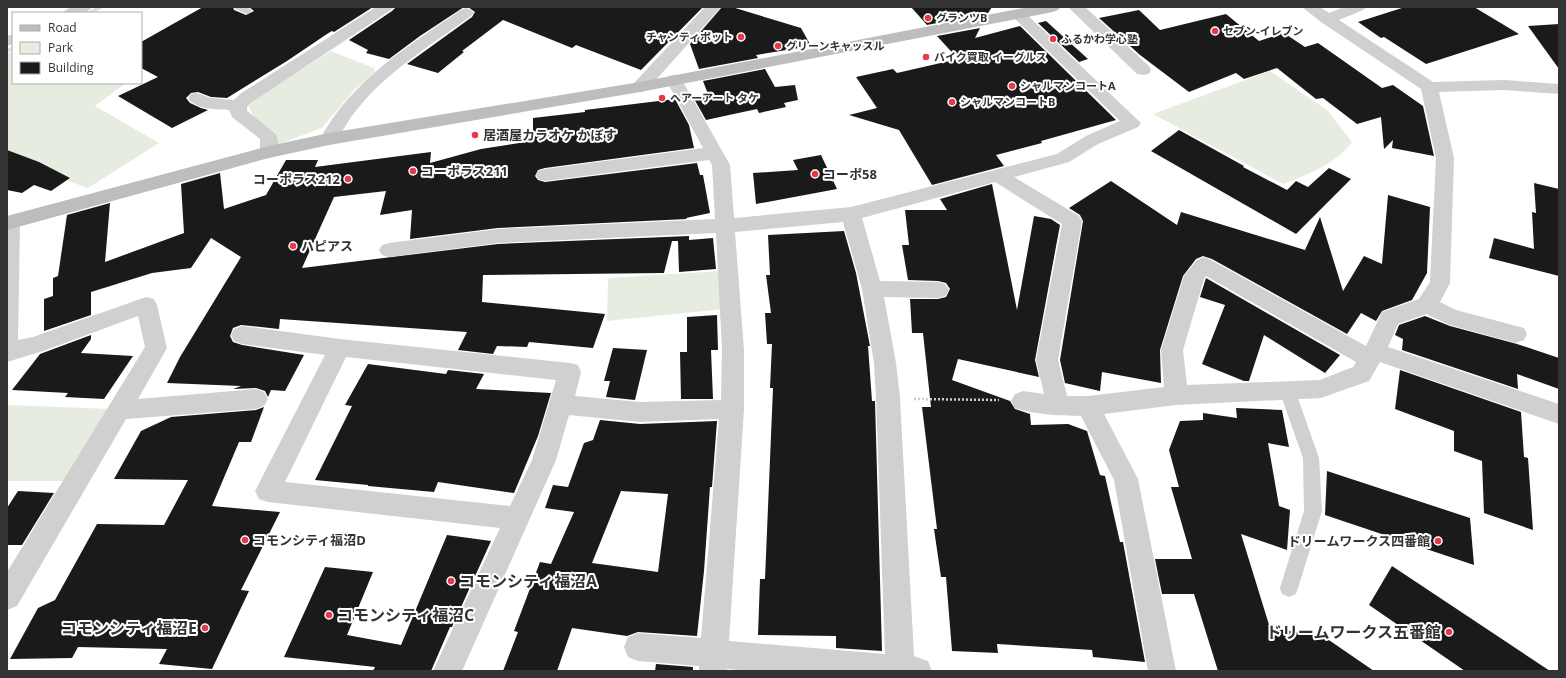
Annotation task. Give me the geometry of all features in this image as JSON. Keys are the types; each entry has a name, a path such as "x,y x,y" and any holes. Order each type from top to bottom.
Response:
{"street":[{"path":"73,12 84,7"},
{"path":"269,152 268,137 238,113 238,106 246,98 386,7"},
{"path":"640,86 713,7"},
{"path":"7,597 156,348 146,305 35,345 7,352 8,223 269,152 329,139 674,80 1053,7"},
{"path":"1076,7 1143,70"},
{"path":"1310,7 1429,87 1504,85 1559,89"},
{"path":"1326,19 1358,7"},
{"path":"329,139 335,125 351,105 383,73 466,13"},
{"path":"389,250 498,236 725,226 851,214 1063,158 1092,140 1132,123 1018,14"},
{"path":"674,80 721,165 733,350 732,409 714,662"},
{"path":"1023,401 1058,406 1088,406 1176,395 1321,389 1361,374 1390,318 1427,305 1440,283 1445,158 1429,87"},
{"path":"198,98 208,103 238,106"},
{"path":"545,175 714,153"},
{"path":"997,176 1072,221 1047,360 1058,406"},
{"path":"638,647 714,662 906,670 885,363 872,289 851,214"},
{"path":"1176,395 1172,350 1194,276 1204,265 1372,355 1559,414"},
{"path":"872,289 938,290"},
{"path":"1427,305 1450,317 1516,334"},
{"path":"242,335 340,348 570,372 544,460 446,671"},
{"path":"340,348 268,491 517,518"},
{"path":"119,410 256,399"},
{"path":"561,404 640,412 732,409"},
{"path":"1088,406 1126,479 1162,671"}],"lane":[{"path":"1287,390 1311,458 1313,511 1289,588"}],"path":[{"path":"888,398 1023,401"}],"green space":[{"path":"331,51 374,68 375,72 354,90 322,128 279,144 275,132 255,121 249,107 253,100"},
{"path":"12,52 12,84 125,84 95,106 159,143 88,188 7,159 7,54"},
{"path":"1270,71 1327,110 1352,142 1339,156 1321,168 1283,184 1153,114"},
{"path":"721,271 723,309 607,321 608,278"},
{"path":"7,405 110,409 65,481 7,481"}],"building":[{"path":"203,7 233,7 234,10 246,15 254,11 249,7 373,7 334,32 332,31 327,34 227,98 211,97 198,92 191,93 186,98 190,103 208,110 172,128 118,96 158,77 142,69 142,41"},
{"path":"396,7 464,7 420,36 389,59 366,53 368,50 349,40"},
{"path":"468,7 703,7 641,70 576,45 572,48 503,20 462,51 464,52 438,73 407,64 472,17 475,12"},
{"path":"722,7 732,7 801,28 811,46 756,55 758,58 699,69 690,44"},
{"path":"911,7 992,7 988,13 927,25"},
{"path":"1405,7 1474,7 1519,34 1426,64 1384,37 1381,38 1358,22"},
{"path":"1139,10 1160,30 1226,14 1259,41 1284,33 1305,47 1318,43 1382,88 1393,85 1423,106 1434,156 1392,148 1393,140 1384,149 1381,117 1357,124 1323,98 1316,99 1277,68 1244,79 1236,73 1189,92 1140,55 1099,18"},
{"path":"1046,21 1088,59 1079,62 1038,23"},
{"path":"1559,24 1559,69 1528,26"},
{"path":"1020,26 1116,120 1041,141 1042,143 996,155 1004,166 932,185 899,130 849,115 877,108 856,77 893,69 897,73 958,59 937,36 980,28 975,38"},
{"path":"765,69 775,87 795,85 798,100 784,103 786,107 759,113 757,109 706,120 693,97 710,95 708,94 703,81"},
{"path":"675,99 689,125 694,148 545,168 538,170 535,176 538,180 545,182 697,163 700,175 703,175 710,213 686,218 687,219 498,228 410,239 412,210 380,215 386,191 334,197 302,268 498,244 689,236 689,240 713,238 716,269 679,272 678,241 672,241 664,273 483,275 482,302 605,314 593,348 529,342 527,347 497,346 493,354 458,350 467,332 280,319 279,329 241,325 233,328 230,336 233,342 242,345 304,355 285,391 271,390 268,397 265,391 256,388 233,389 241,386 167,383 180,357 241,257 211,238 191,268 152,273 91,292 91,315 44,331 44,299 53,296 53,278 58,276 67,215 110,203 105,262 184,233 181,184 220,173 224,209 266,195 286,160 318,160 315,167 431,152 430,163 481,149 533,141 533,118"},
{"path":"1179,130 1244,166 1243,167 1287,190 1296,181 1308,187 1329,168 1351,179 1296,234 1151,151"},
{"path":"7,150 39,162 70,178 51,191 34,185 22,193 7,190"},
{"path":"821,155 837,189 756,204 753,173 798,170 793,160"},
{"path":"1111,181 1177,225 1181,212 1305,250 1320,217 1343,291 1364,256 1382,264 1388,195 1430,207 1427,273 1412,300 1382,311 1376,321 1361,313 1347,334 1212,259 1203,256 1196,259 1183,276 1160,350 1161,383 1102,372 1100,391 1065,383 1060,360 1083,221 1080,215 1069,208"},
{"path":"1534,183 1559,189 1559,276 1489,258 1494,238 1534,249 1532,212 1536,213"},
{"path":"992,184 1017,310 1034,216 1051,219 1060,225 1035,360 1039,377 958,359 952,380 1010,401 1015,409 1030,414 1031,425 1068,424 1087,431 1100,475 1105,476 1120,542 1123,542 1145,662 1093,657 1092,650 997,644 998,653 952,651 946,577 941,577 934,529 937,529 922,407 931,407 923,333 912,333 910,299 938,299 946,297 950,289 946,283 938,281 908,280 902,245 909,245 905,210 947,210 940,199"},
{"path":"844,231 856,273 870,346 868,346 872,401 875,401 882,651 836,648 836,636 758,635 760,579 765,579 773,388 770,388 772,344 767,344 765,313 771,313 766,275 770,275 768,235"},
{"path":"1206,278 1340,355 1325,373 1264,335 1249,381 1244,381 1202,364 1225,305 1200,297"},
{"path":"717,315 718,350 711,350 713,399 681,399 680,352 687,352 687,317"},
{"path":"1425,316 1450,326 1517,344 1559,358 1559,389 1517,374 1518,389 1402,350 1403,339 1395,335 1399,325"},
{"path":"91,335 91,339 81,353 133,356 104,399 65,397 68,393 12,390 40,354"},
{"path":"613,348 647,350 635,400 606,397 610,381 604,381"},
{"path":"368,364 446,374 448,370 484,374 476,389 551,393 538,436 514,493 438,482 434,492 315,480 352,406 345,405"},
{"path":"1400,370 1521,412 1524,457 1528,458 1533,530 1484,513 1482,461 1454,451 1454,431 1395,409"},
{"path":"264,407 251,442 239,442 212,506 280,512 241,590 249,591 212,669 159,664 167,649 78,647 72,658 10,659 38,608 55,600 97,524 164,525 188,480 114,479 141,431 171,417 256,410"},
{"path":"1236,408 1282,410 1289,447 1268,443 1279,506 1290,510 1287,550 1241,534 1270,628 1323,636 1374,671 1218,671 1194,594 1162,594 1155,559 1192,559 1171,487 1179,487 1169,450 1180,421 1203,420 1203,413 1237,418"},
{"path":"600,420 640,424 717,421 697,636 638,632 627,636 572,628 557,671 503,671 518,632 514,631 540,562 551,564 574,512 545,508 553,485 568,487 584,443 593,440","holes":["621,491 668,494 658,572 592,563"]},
{"name":"ドリームワークス四番館","path":"1327,471 1470,518 1474,565 1325,515"},
{"path":"18,491 54,493 22,545 7,545 7,508"},
{"path":"447,535 491,541 431,671 373,671 375,667 284,657 325,567 373,572 347,635 401,645"},
{"name":"ドリームワークス五番館","path":"1392,566 1550,671 1465,671 1369,605"},
{"path":"656,664 693,667 693,671 655,671"}],"waterway":[{"path":"91,12 101,7"},
{"path":"7,51 12,48"}],"place":[{"name":"グランツB","path":"928,18"},
{"name":"セブン-イレブン","path":"1215,31"},
{"name":"チャンティポット","path":"741,37"},
{"name":"ふるかわ学心塾","path":"1053,39"},
{"name":"グリーンキャッスル","path":"778,46"},
{"name":"バイク買取 イーグルス","path":"926,57"},
{"name":"シャルマンコートA","path":"1012,86"},
{"name":"ヘアーアート タケ","path":"662,98"},
{"name":"シャルマンコートB","path":"952,102"},
{"name":"居酒屋カラオケ かぼす","path":"475,135"},
{"name":"コーポラス211","path":"413,171"},
{"name":"コーポ58","path":"815,174"},
{"name":"コーポラス212","path":"348,179"},
{"name":"ハピアス","path":"293,246"},
{"name":"コモンシティ福沼D","path":"245,540"},
{"name":"ドリームワークス四番館","path":"1438,541"},
{"name":"コモンシティ福沼A","path":"451,581"},
{"name":"コモンシティ福沼C","path":"329,615"},
{"name":"コモンシティ福沼E","path":"205,628"},
{"name":"ドリームワークス五番館","path":"1449,632"}]}
